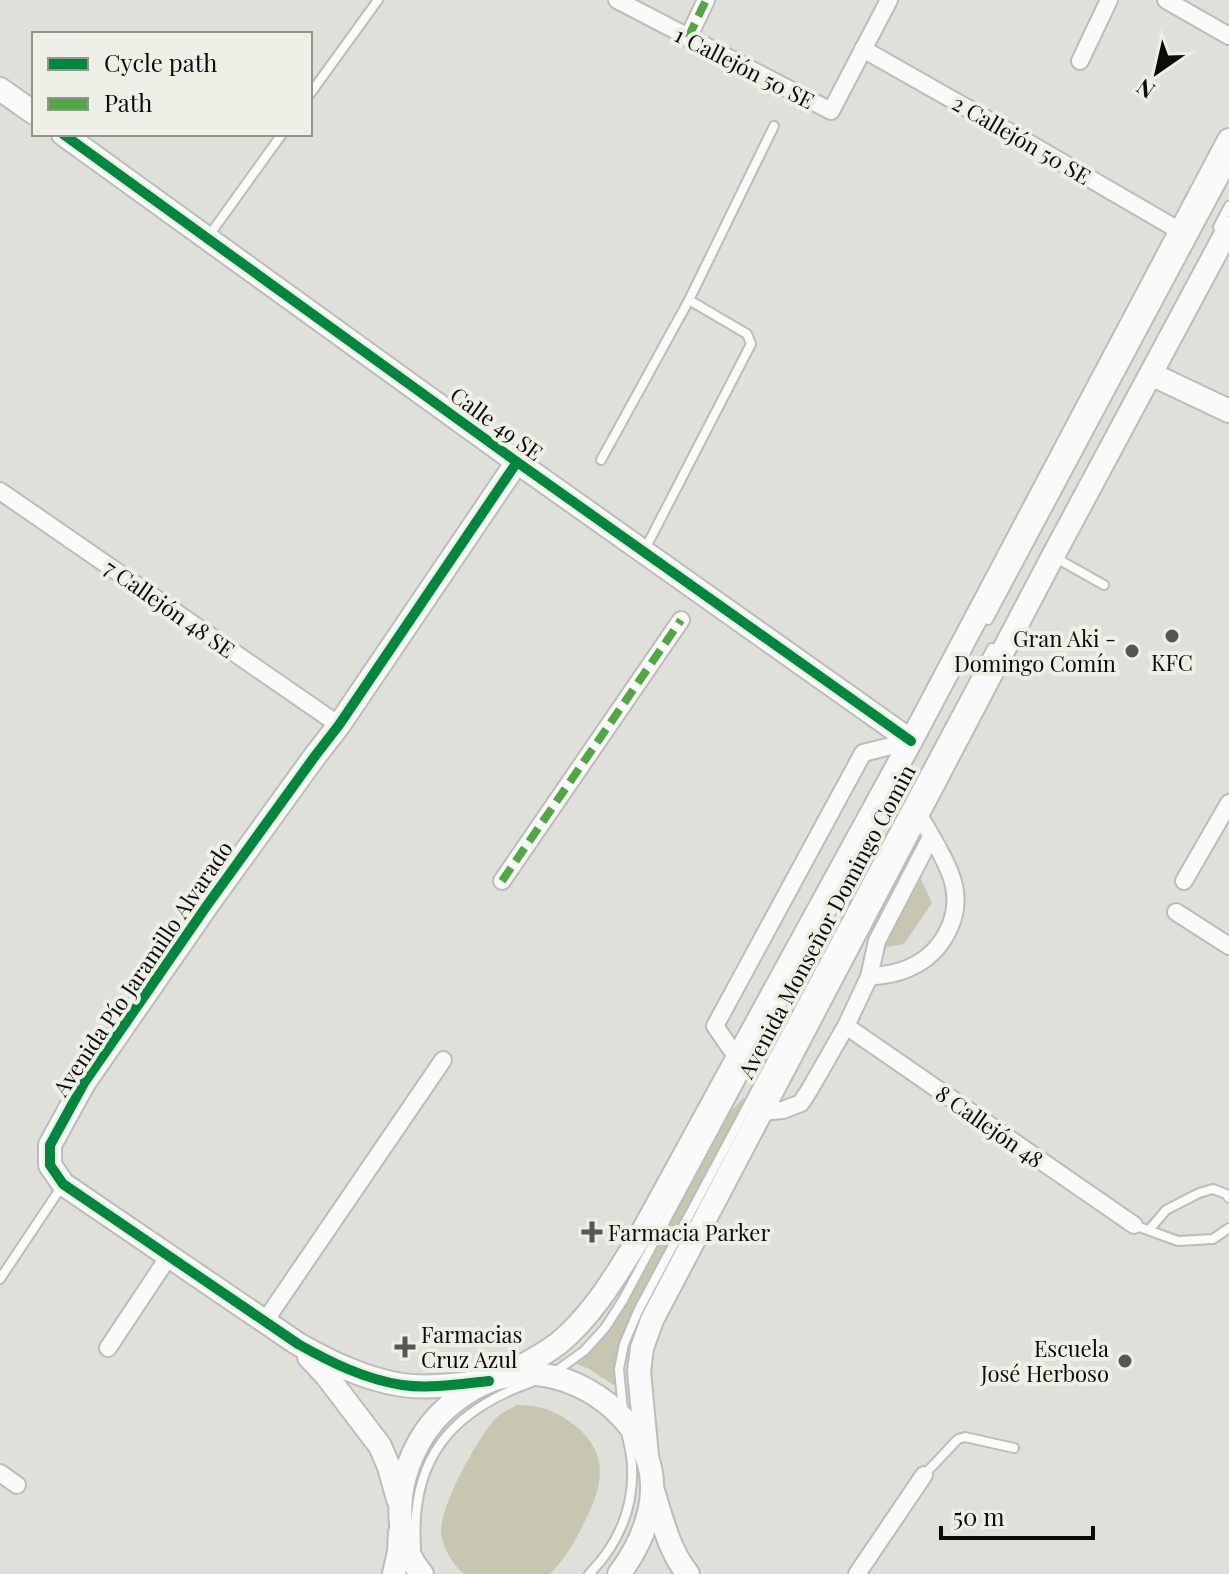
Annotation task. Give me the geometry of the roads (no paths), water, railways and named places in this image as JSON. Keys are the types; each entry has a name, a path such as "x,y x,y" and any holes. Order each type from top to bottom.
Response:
{"main road":[{"path":"0,89 32,112"},
{"name":"Calle 49 SE","path":"66,136 517,462 911,741"},
{"name":"Avenida Monseñor Domingo Comin","path":"400,1517 409,1462 426,1432 449,1405 558,1343 612,1283 911,741 1229,140"},
{"name":"Avenida Monseñor Domingo Comin","path":"652,1486 639,1371 642,1348 652,1320 1151,374 1222,231"},
{"path":"1151,374 1229,411"},
{"name":"Avenida Pío Jaramillo Alvarado","path":"63,1184 50,1165 50,1145 84,1083 216,891 339,725 517,462"},
{"path":"63,1184 298,1344 333,1363 403,1385 449,1385 527,1374 570,1382 590,1391 624,1419 647,1456"},
{"path":"298,1344 372,1434 389,1467 408,1550 418,1572"},
{"path":"619,1574 642,1536 652,1486"},
{"path":"652,1486 671,1544 688,1574"},
{"path":"394,1574 399,1552 400,1517"}],"street":[{"name":"1 Callejón 50 SE","path":"617,0 831,111 863,49"},
{"path":"688,38 706,0"},
{"path":"863,49 889,0"},
{"path":"1080,61 1109,0"},
{"path":"1166,0 1229,36"},
{"name":"2 Callejón 50 SE","path":"863,49 1180,231"},
{"name":"7 Callejón 48 SE","path":"0,491 339,725"},
{"path":"502,881 681,620"},
{"name":"Avenida Monseñor Domingo Comin","path":"738,1059 715,1026 863,753 911,741"},
{"path":"1184,881 1229,803"},
{"name":"Avenida Monseñor Domingo Comin","path":"869,977 913,967 933,953 948,932 953,918 956,902 953,882 918,813"},
{"name":"Avenida Monseñor Domingo Comin","path":"762,1112 783,1110 801,1103 846,1026 869,977 877,941 931,837"},
{"path":"1176,912 1229,946"},
{"name":"8 Callejón 48","path":"846,1026 1142,1227"},
{"path":"265,1321 443,1060"},
{"path":"108,1348 169,1256"},
{"path":"0,1473 17,1485"},
{"path":"857,1574 924,1475"}],"lane":[{"path":"312,91 378,0"},
{"path":"601,460 689,300 774,126"},
{"path":"207,238 281,136"},
{"path":"985,625 1229,169"},
{"name":"Avenida Monseñor Domingo Comin","path":"1222,231 1229,206"},
{"path":"644,552 751,344 747,334 689,300"},
{"path":"1053,556 1104,585"},
{"name":"Avenida Monseñor Domingo Comin","path":"589,1574 622,1530 630,1503 633,1466 619,1369 624,1344 638,1311 1000,633"},
{"name":"Avenida Monseñor Domingo Comin","path":"418,1572 414,1529 416,1499 422,1477 438,1445 479,1406 498,1395 549,1377 584,1351 605,1328 623,1300 882,817"},
{"path":"0,1279 63,1184"},
{"path":"1142,1227 1199,1193 1213,1189 1229,1198"},
{"path":"1142,1227 1178,1241 1213,1239 1229,1228"},
{"path":"924,1475 958,1439 965,1437 1014,1448"}],"place":[{"name":"KFC","path":"1172,636"},
{"name":"Gran Aki - Domingo Comín","path":"1132,651"},
{"name":"Farmacia Parker","path":"592,1232"},
{"name":"Farmacias Cruz Azul","path":"405,1347"},
{"name":"Escuela José Herboso","path":"1125,1361"}]}
